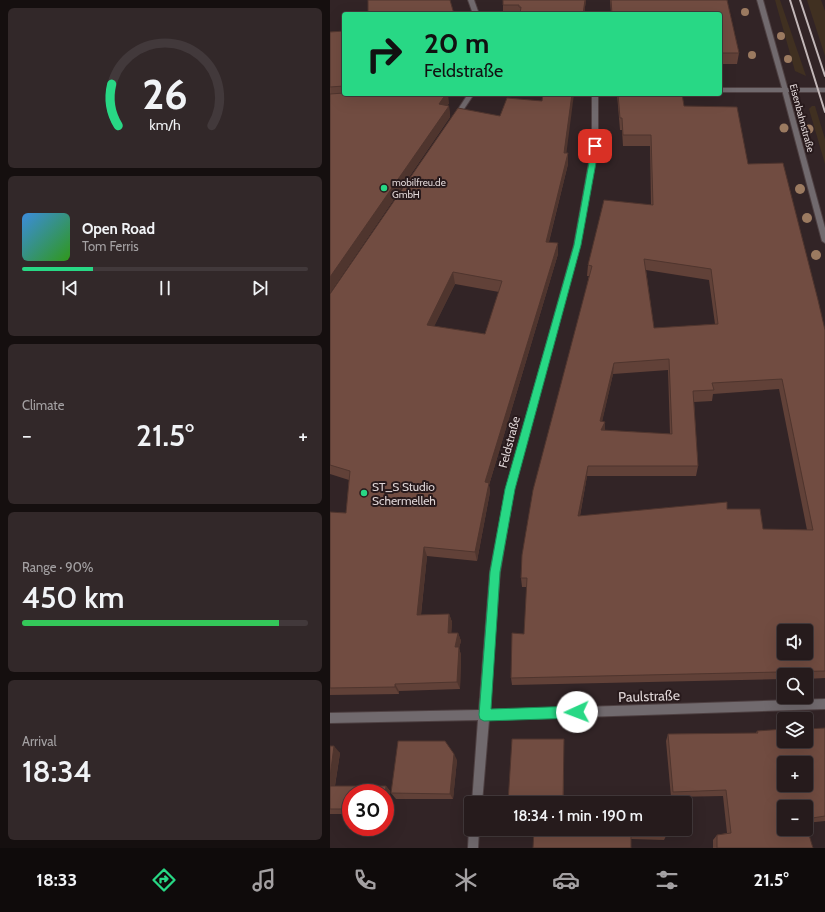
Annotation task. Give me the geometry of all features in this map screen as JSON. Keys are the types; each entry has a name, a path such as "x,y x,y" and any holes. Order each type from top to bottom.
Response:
{"street":[{"path":"472,0 475,12"},
{"name":"Eisenbahnstraße","path":"760,0 825,241"},
{"path":"722,90 825,90"},
{"path":"453,120 470,96"},
{"name":"Feldstraße","path":"478,796 495,572 503,524 510,489 578,245 595,146 595,96"},
{"name":"Paulstraße","path":"330,718 484,715 825,704"},
{"path":"473,848 474,836"}],"shaded area":[{"path":"775,0 780,0 806,76 795,71"},
{"path":"807,0 821,0 825,11 825,56"},
{"path":"812,106 815,106 825,139 825,164 809,109"}],"building":[{"path":"368,0 450,0 453,12 368,12"},
{"path":"503,0 585,0 583,12 520,12 521,7 519,7 519,5 503,5"},
{"path":"611,0 727,0 739,53 722,53 722,12 612,12"},
{"path":"342,31 342,86 330,87 330,32"},
{"path":"342,93 342,96 445,96 439,104 449,106 330,277 330,94"},
{"path":"543,96 572,96 564,153 568,153 546,242 558,243 485,482 489,483 475,552 424,547 417,615 449,614 448,633 458,633 455,647 459,647 457,682 395,684 395,687 330,688 330,512 346,513 350,471 330,465 330,294 458,108 500,116 507,98 542,101","holes":["453,272 502,281 485,334 427,325"]},
{"path":"618,96 682,96 684,106 737,107 748,164 783,163 825,330 825,671 813,671 813,668 777,668 777,672 511,678 512,633 524,634 527,578 521,578 522,555 533,490 592,266 588,265 604,200 653,205 651,135 623,135","holes":["644,259 711,269 718,324 654,328","669,359 672,434 601,430 605,422 600,421 614,363","782,379 813,530 763,529 760,509 727,509 727,502 578,516 588,466 698,466 693,391 714,390 712,383"]},
{"path":"825,728 825,816 813,818 813,800 777,800 777,836 809,836 813,848 717,848 717,835 731,833 726,790 673,792 668,734 758,733 757,731 777,730 777,748 813,748 813,729"},
{"path":"512,739 564,739 563,796 508,796"},
{"path":"398,741 445,741 454,754 450,794 394,793 394,784 392,784"},
{"path":"330,746 334,746 330,777"},
{"path":"330,786 342,786 342,809 330,809"},
{"path":"534,836 631,836 631,848 533,848"}],"railway":[{"path":"790,0 825,112"},
{"path":"800,0 825,76"}],"place":[{"name":"mobilfreu.de GmbH","path":"384,188"},
{"name":"ST_S Studio Schermelleh","path":"364,493"}],"route":[{"path":"577,712 484,715 491,612 495,572 503,524 510,489 578,245 588,195 595,146"}]}
